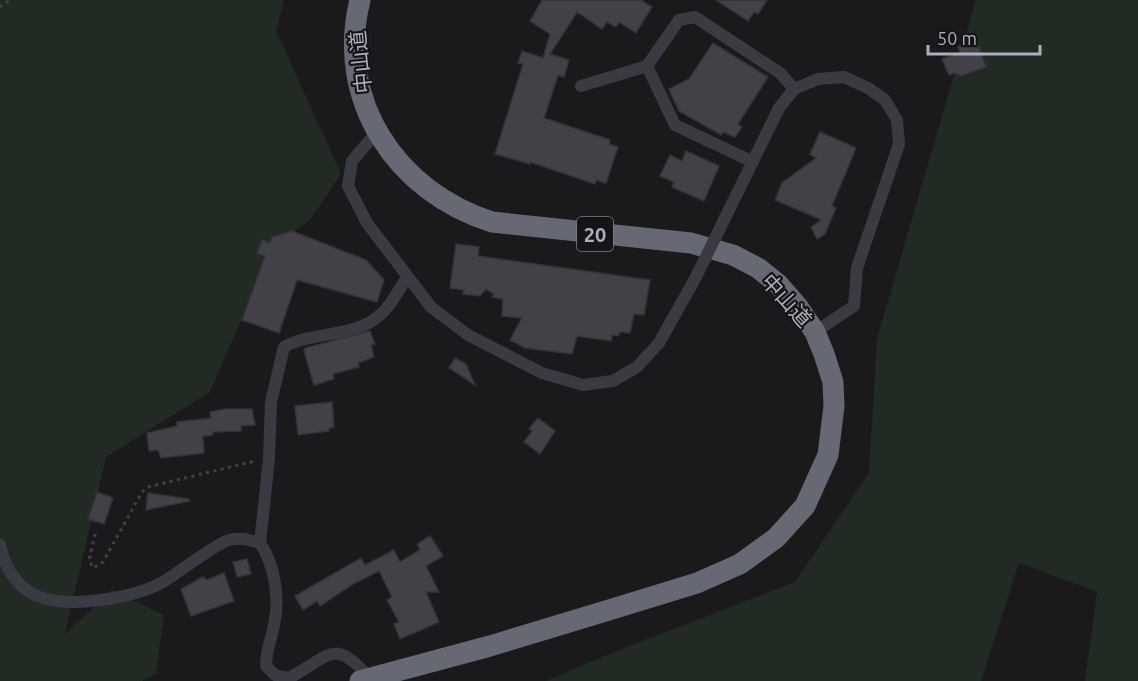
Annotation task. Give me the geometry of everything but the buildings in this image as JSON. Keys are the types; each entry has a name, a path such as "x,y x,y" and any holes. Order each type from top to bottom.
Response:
{"highway":[{"name":"中山道","path":"360,0 355,31 359,83 377,132 406,172 423,188 468,215 519,227 691,243 717,249 758,268 778,284 815,332 833,382 834,406 828,454 804,506 768,545 740,564 697,583 490,646 364,680"}],"street":[{"path":"581,86 647,66 679,20 695,17 780,73 794,89"},
{"path":"647,66 675,125 753,162"},
{"path":"377,132 351,161 348,186 367,223 431,307 468,335 542,373 583,385 613,381 637,367 659,343 696,277 779,108 794,89 818,79 844,77 868,88 885,100 897,120 898,144 857,268 854,306 815,332"},
{"path":"260,543 269,458 271,402 284,347 293,342 354,328 380,316 407,277"},
{"path":"0,545 4,566 14,580 39,597 60,604 84,603 138,594 162,583 227,540 243,538 260,543 269,556 276,602 274,625 266,648 266,666 276,675 290,678 324,656 341,653 353,658 364,680"}],"path":[{"path":"0,8 10,0"},
{"path":"95,534 89,561 93,568 103,562 148,486 269,458"}],"shaded area":[{"path":"0,0 284,0 276,31 341,174 310,220 273,246 210,392 106,457 65,634 112,590 164,615 156,673 142,681 0,681"},
{"path":"976,0 1138,0 1138,681 1085,681 1097,592 1019,563 981,681 547,681 609,654 795,582 869,473 877,339"}]}
